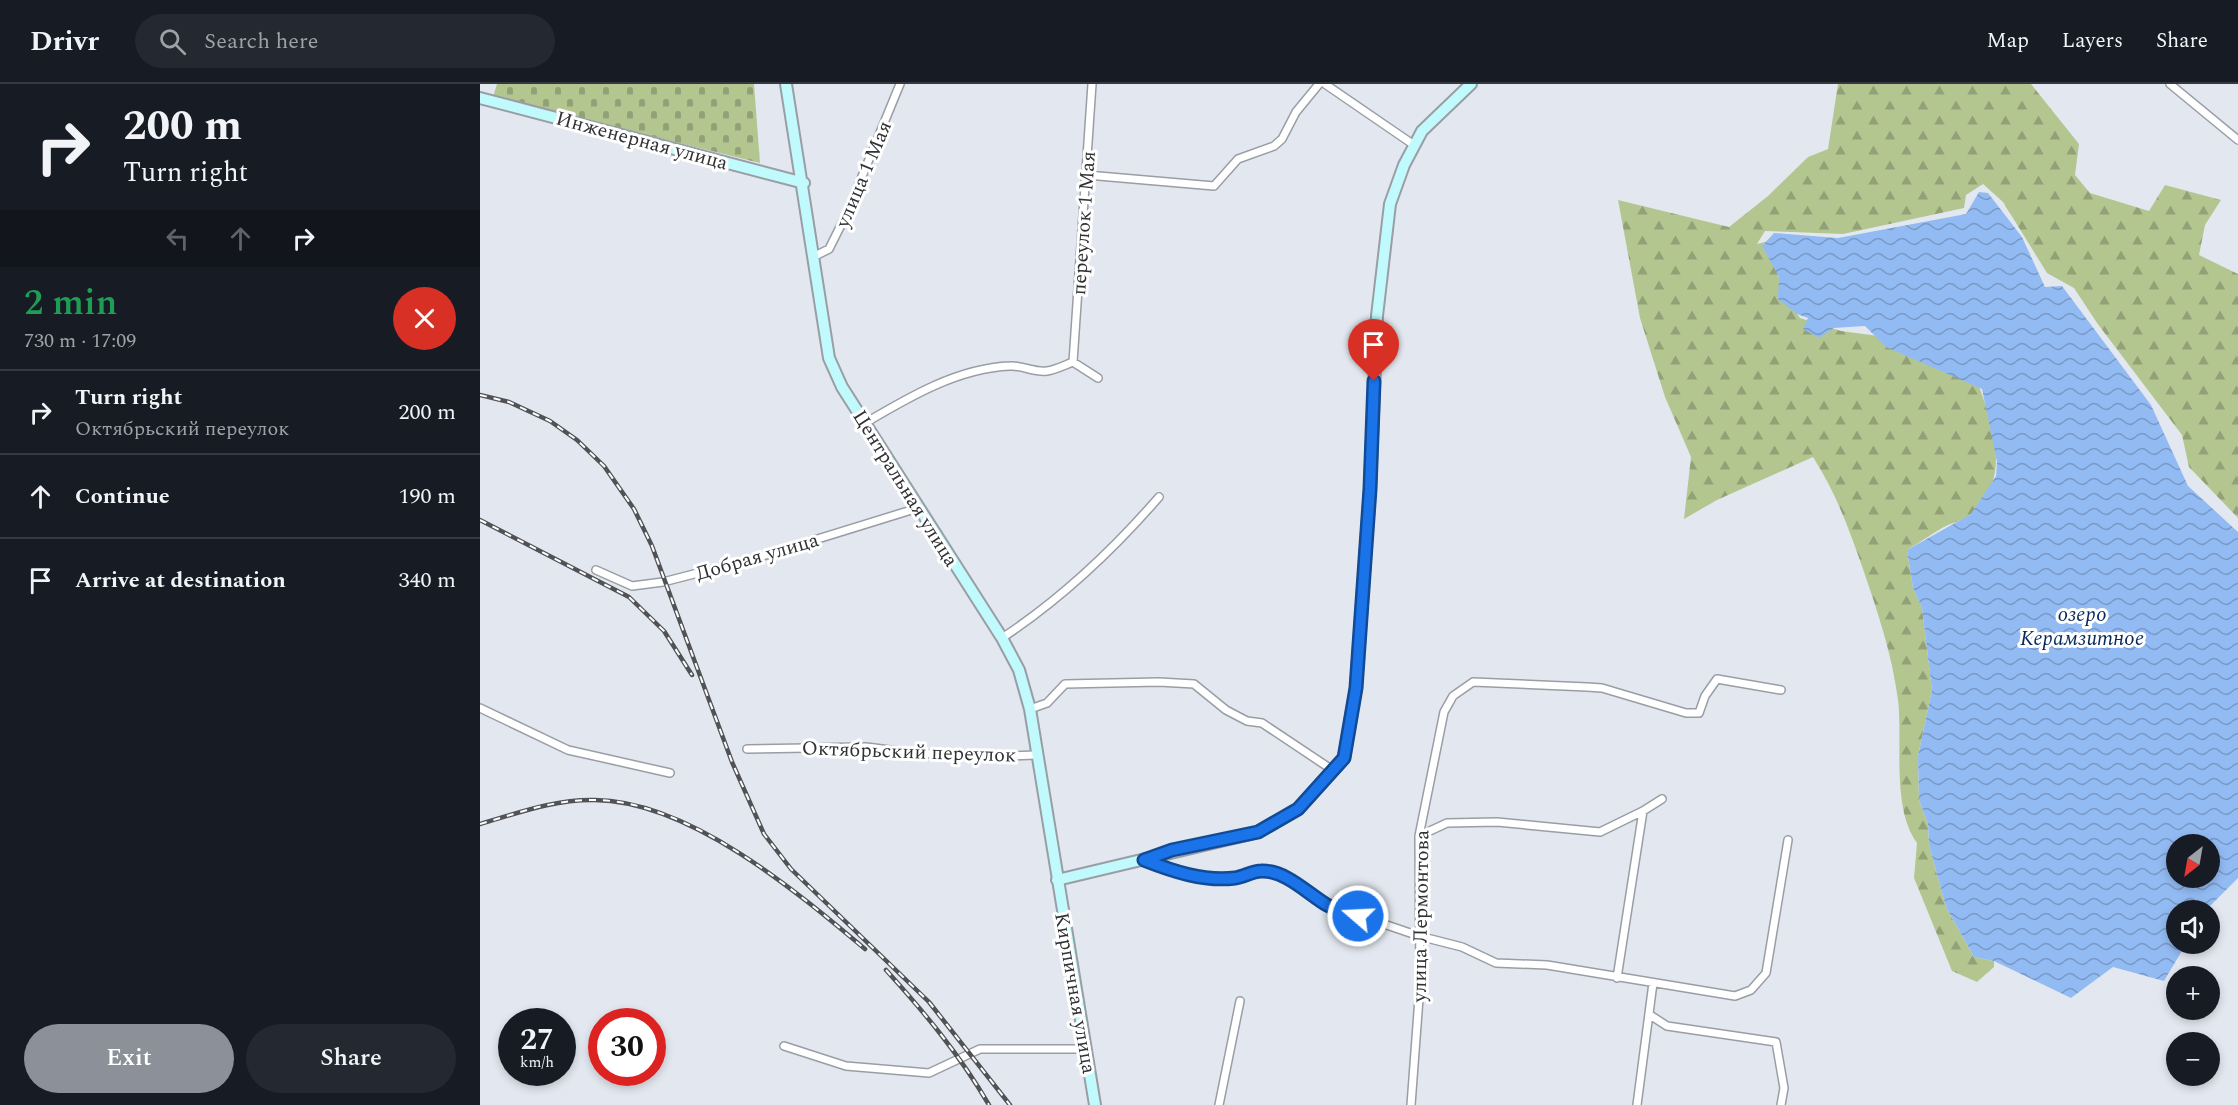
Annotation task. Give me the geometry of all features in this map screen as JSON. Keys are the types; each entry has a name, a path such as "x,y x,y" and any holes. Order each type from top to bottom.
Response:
{"street":[{"name":"Центральная улица","path":"786,84 804,183 829,358 842,387 1002,638 1019,670 1030,709 1035,755 1057,880"},
{"name":"улица 1 Мая","path":"815,256 829,249 847,213 900,84"},
{"name":"переулок 1 Мая","path":"1073,362 1092,84"},
{"path":"1087,175 1214,186 1238,159 1274,146 1282,139 1296,112 1319,84"},
{"path":"1325,84 1414,145"},
{"path":"1057,880 1144,860 1172,850 1258,832 1298,809 1335,771 1344,758 1356,688 1370,489 1377,316 1390,204 1404,165 1422,131 1471,84"},
{"path":"2170,84 2238,140"},
{"name":"Инженерная улица","path":"480,98 804,183"},
{"path":"865,423 944,381 1011,366 1046,371 1073,362 1098,378"},
{"path":"1002,638 1077,581 1131,529 1159,497"},
{"name":"Добрая улица","path":"596,570 632,586 663,582 756,558 918,508"},
{"name":"улица Лермонтова","path":"1411,1105 1420,985 1419,836 1444,712 1453,696 1473,682 1587,687 1686,713 1699,713 1705,696 1717,679 1781,690"},
{"path":"1030,709 1047,703 1065,684 1159,682 1194,684 1226,710 1247,721 1262,723 1335,771"},
{"path":"480,708 568,750 670,773"},
{"name":"Октябрьский переулок","path":"747,749 866,747 915,753 990,757 1035,755"},
{"path":"1419,836 1447,823 1497,822 1600,832 1662,800"},
{"path":"1617,978 1643,811"},
{"path":"1144,860 1167,870 1210,878 1234,878 1261,871 1281,876 1328,905 1419,936 1462,947 1496,963 1547,965 1735,996 1751,990 1766,973 1788,840"},
{"name":"Кирпичная улица","path":"1057,880 1095,1105"},
{"path":"1637,1105 1653,983"},
{"path":"1219,1105 1240,1001"},
{"path":"1650,1015 1667,1026 1776,1042 1784,1088 1781,1105"},
{"path":"784,1046 846,1066 929,1073 980,1049 1086,1049"}],"green space":[{"path":"497,84 754,84 760,163 493,97"},
{"path":"1838,84 2031,84 2079,144 2075,175 2090,193 2149,211 2165,185 2221,200 2205,225 2199,255 2238,274 2238,518 2189,467 2182,435 2097,323 2074,288 2047,273 2003,202 1983,184 1966,195 1964,208 1843,234 1765,231 1757,244 1773,240 1780,281 1800,318 1841,331 1901,339 1977,381 1989,415 1996,450 1996,467 1992,484 1984,500 1968,516 1942,528 1907,550 1913,588 1922,608 1932,690 1918,756 1919,800 1928,824 1929,845 1946,907 1974,957 1994,961 1994,967 1977,982 1952,971 1914,878 1917,843 1909,828 1901,793 1898,700 1892,666 1869,585 1853,540 1835,498 1813,457 1717,500 1684,519 1691,457 1665,397 1640,318 1618,200 1729,227 1768,196 1808,157 1828,149"}],"water":[{"name":"озеро Керамзитное","path":"1979,192 1988,193 2022,237 2045,287 2062,286 2151,405 2188,486 2238,532 2238,878 2216,900 2166,900 2166,954 2180,954 2173,966 2166,966 2164,981 2113,967 2071,998 1994,961 1974,957 1946,907 1929,845 1928,824 1919,800 1918,756 1932,690 1922,608 1913,588 1907,550 1971,514 1996,476 1997,462 1982,389 1886,347 1865,326 1834,328 1819,338 1803,329 1808,318 1797,314 1778,299 1779,277 1762,246 1774,233 1838,238 1966,214"}],"railway":[{"path":"480,395 509,402 550,421 577,440 604,466 634,509 652,546 732,762 764,834 791,869 929,1002 1010,1105"},
{"path":"480,520 629,597 664,631 692,675"},
{"path":"480,824 537,808 580,800 631,804 704,832 739,853 807,901 865,949"},
{"path":"886,970 941,1034 989,1105"}],"route":[{"path":"1358,916 1328,905 1281,876 1270,873 1261,871 1234,878 1210,878 1167,870 1144,860 1172,850 1258,832 1298,809 1335,771 1344,758 1356,688 1370,489 1374,381"}]}
